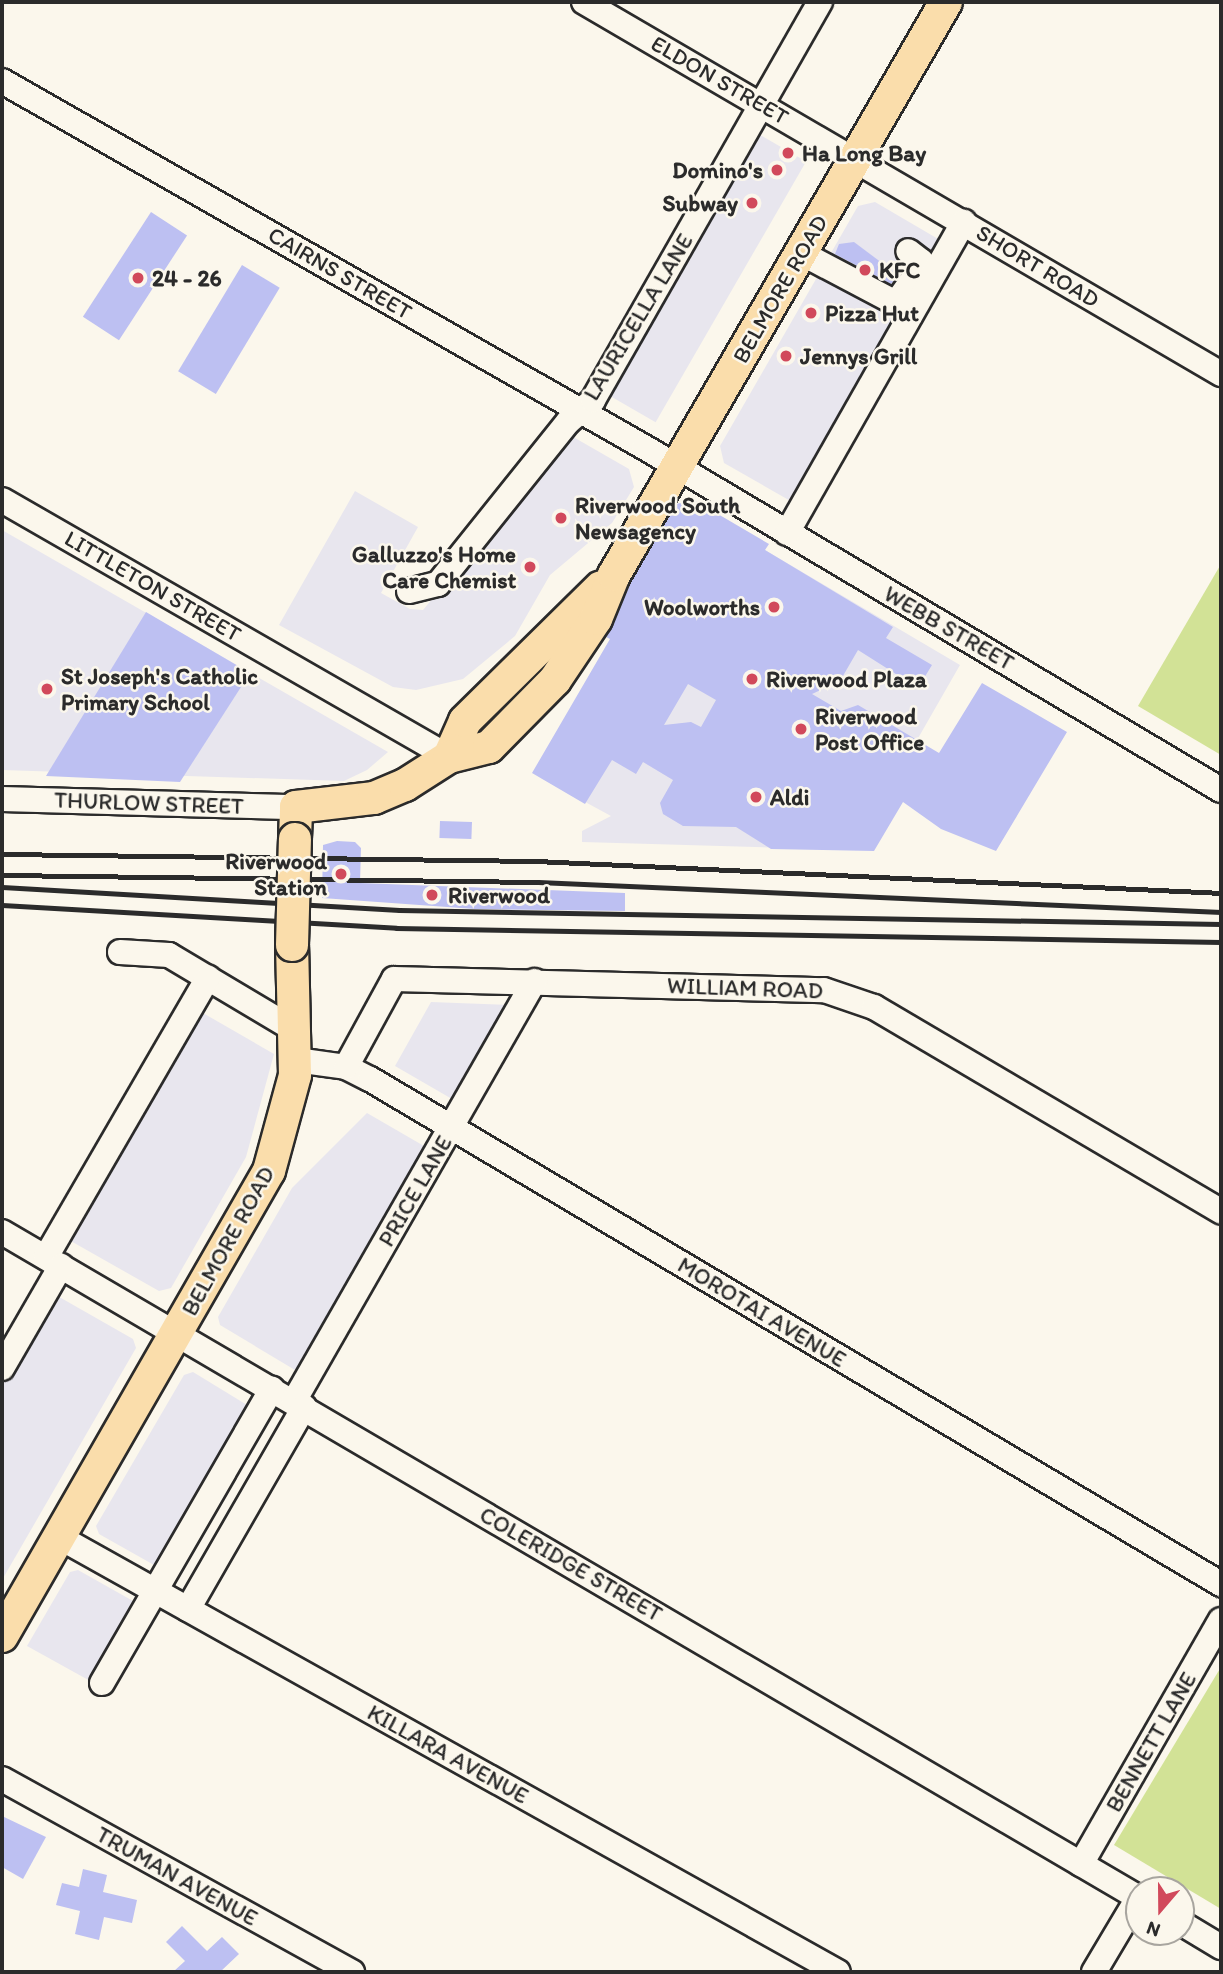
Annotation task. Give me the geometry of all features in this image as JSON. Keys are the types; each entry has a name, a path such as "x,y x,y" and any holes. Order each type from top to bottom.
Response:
{"main road":[{"name":"BELMORE ROAD","path":"4,1628 270,1171 290,1108 296,1045 292,945 296,807 374,798 405,785 449,757 489,747 539,699 596,619 614,575 946,2"}],"street":[{"name":"ELDON STREET","path":"584,2 856,158"},
{"name":"LAURICELLA LANE","path":"409,590 439,584 580,410 593,400 820,2"},
{"name":"CAIRNS STREET","path":"2,81 677,468"},
{"name":"SHORT ROAD","path":"856,158 1221,374"},
{"path":"787,533 964,222"},
{"path":"801,253 896,303 921,268 921,261 908,251"},
{"name":"WEBB STREET","path":"677,468 1221,790"},
{"name":"LITTLETON STREET","path":"2,499 449,757"},
{"name":"THURLOW STREET","path":"2,799 296,807"},
{"path":"120,952 169,956 208,978 296,1045"},
{"path":"2,1368 53,1261 208,978"},
{"name":"WILLIAM ROAD","path":"346,1067 394,979 535,981 841,993 910,1027 1221,1211"},
{"name":"PRICE LANE","path":"188,1609 535,981"},
{"name":"MOROTAI AVENUE","path":"296,1045 346,1067 452,1128 1221,1584"},
{"name":"COLERIDGE STREET","path":"2,1232 177,1332 1125,1890"},
{"path":"102,1683 272,1388"},
{"name":"KILLARA AVENUE","path":"59,1537 838,1972"},
{"name":"BENNETT LANE","path":"1081,1864 1221,1620"},
{"name":"TRUMAN AVENUE","path":"2,1779 352,1972"},
{"path":"1094,1972 1125,1921"},
{"path":"1195,1931 1221,1947"}],"shaded area":[{"path":"755,132 806,162 656,422 604,393"},
{"path":"875,202 945,243 794,503 724,463 720,446 858,206"},
{"path":"567,438 575,438 629,469 634,487 612,523 550,575 515,636 463,679 416,690 393,687 279,625 355,491 418,527 381,593 410,609 423,610"},
{"name":"Riverwood Plaza","path":"694,508 960,665 854,850 582,842 582,831 611,816 541,778 536,769 683,511"},
{"path":"2,530 388,752 367,770 344,781 2,770"},
{"path":"431,1002 512,1005 460,1096 452,1099 395,1066"},
{"path":"196,1009 274,1054 246,1157 171,1288 159,1291 69,1240"},
{"path":"367,1113 424,1146 426,1155 303,1368 295,1370 220,1325 218,1317 292,1188"},
{"path":"54,1294 133,1339 136,1348 2,1580 2,1384"},
{"path":"193,1372 247,1405 248,1414 162,1563 154,1565 99,1534 96,1526 184,1375"},
{"path":"78,1570 133,1601 135,1609 92,1682 27,1646 70,1572"}],"green space":[{"path":"1221,564 1221,755 1138,706"},
{"path":"1221,1667 1221,1909 1195,1893 1195,1876 1166,1876 1114,1845"}],"building":[{"name":"24 - 26","path":"151,212 187,235 119,340 83,317"},
{"path":"854,242 898,275 891,284 835,254 839,244"},
{"path":"242,265 280,288 216,394 178,371"},
{"name":"Riverwood Plaza","path":"694,500 769,544 765,550 893,627 886,638 932,665 918,688 858,650 840,681 812,694 841,711 858,705 939,753 982,683 1067,732 996,851 941,829 903,802 874,851 771,849 736,827 683,826 663,814 660,803 673,780 643,762 636,774 612,760 585,804 532,773 610,639 606,637 630,584 676,504","holes":["688,684 716,700 701,727 691,722 664,725"]},
{"path":"146,612 250,673 180,782 46,776"},
{"path":"440,821 472,822 471,839 439,838"},
{"path":"337,841 355,842 361,848 360,883 625,893 625,911 475,909 322,898 323,845"},
{"path":"2,1816 46,1837 23,1879 2,1867"},
{"path":"83,1869 107,1875 103,1892 137,1900 132,1923 104,1917 99,1940 75,1934 80,1911 56,1905 62,1883 79,1887"},
{"path":"182,1926 207,1951 222,1937 239,1954 220,1972 173,1972 185,1961 166,1942"}],"railway":[{"path":"2,854 536,861 1221,893"},
{"path":"2,875 538,882 1221,912"},
{"path":"2,887 399,910 1221,924"},
{"path":"2,905 396,928 1221,942"}],"place":[{"name":"Ha Long Bay","path":"788,153"},
{"name":"Domino's","path":"777,170"},
{"name":"Subway","path":"752,203"},
{"name":"KFC","path":"865,270"},
{"name":"24 - 26","path":"138,278"},
{"name":"Pizza Hut","path":"811,313"},
{"name":"Jennys Grill","path":"786,356"},
{"name":"Riverwood South Newsagency","path":"561,518"},
{"name":"Galluzzo's Home Care Chemist","path":"530,567"},
{"name":"Woolworths","path":"774,607"},
{"name":"Riverwood Plaza","path":"752,679"},
{"name":"St Joseph's Catholic Primary School","path":"47,689"},
{"name":"Riverwood Post Office","path":"801,729"},
{"name":"Aldi","path":"756,797"},
{"name":"Riverwood Station","path":"341,874"},
{"name":"Riverwood","path":"432,895"}]}
